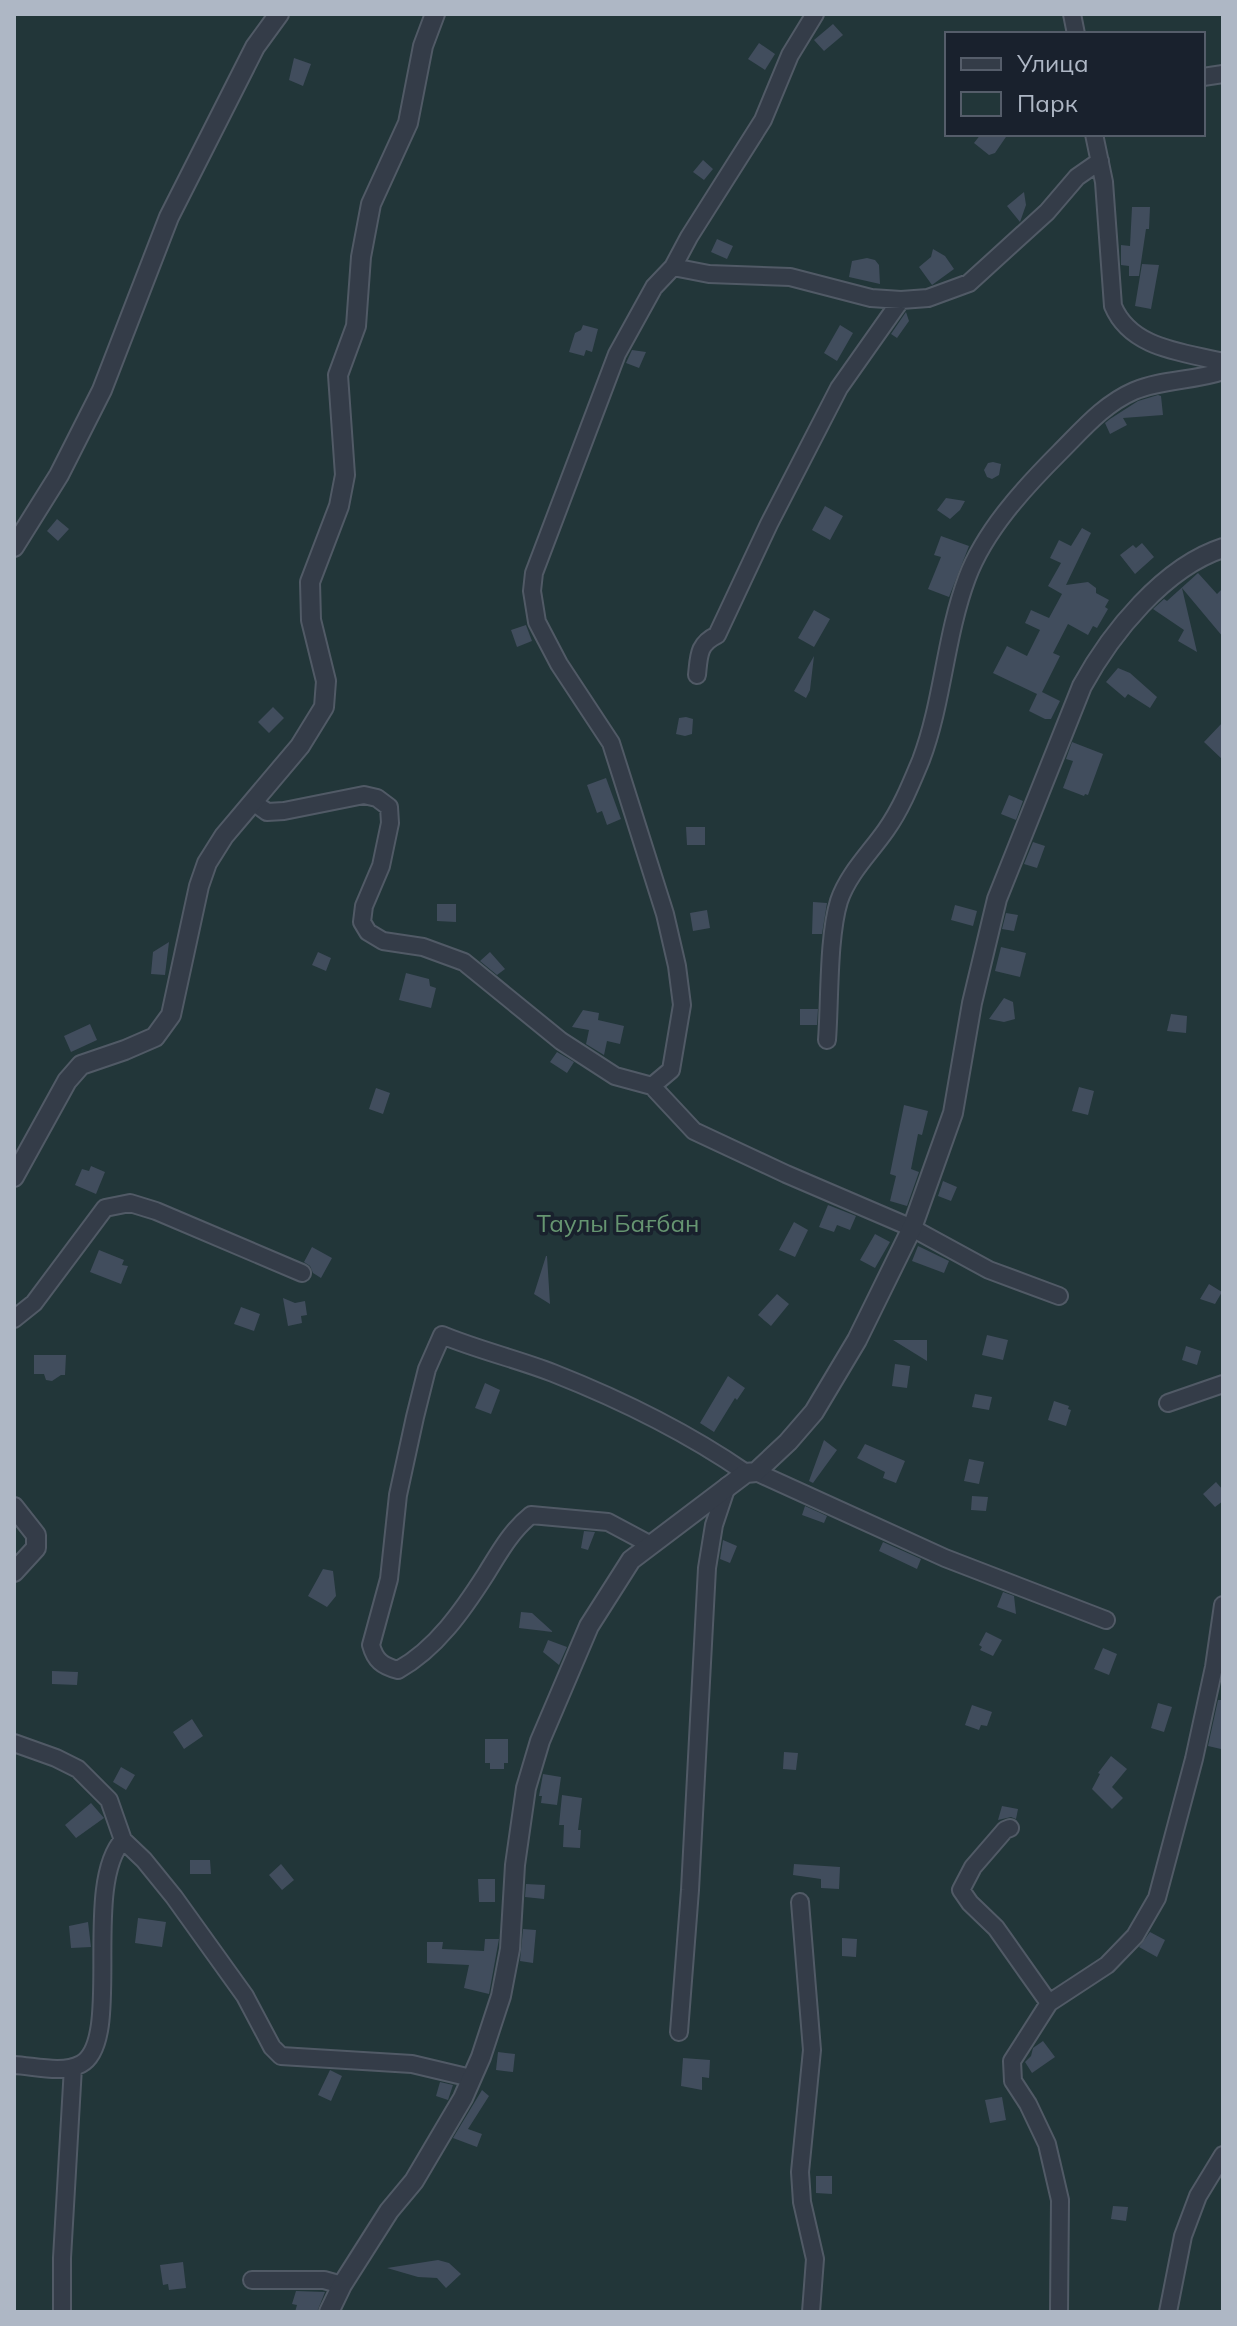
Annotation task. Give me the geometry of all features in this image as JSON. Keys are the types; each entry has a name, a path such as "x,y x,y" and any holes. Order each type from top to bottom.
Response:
{"street":[{"path":"14,547 59,475 102,390 169,217 255,47 279,14"},
{"path":"14,1177 67,1081 81,1065 155,1037 171,1015 199,886 207,863 224,836 300,746 324,707 326,681 311,620 310,582 339,506 345,475 338,375 356,326 361,257 371,204 408,123 423,46 435,14"},
{"path":"652,1086 671,1070 682,1005 677,966 665,914 611,743 559,664 537,622 532,591 534,573 617,354 654,287 673,267 763,120 790,55 815,14"},
{"path":"1094,136 1106,197 1113,306 1118,319 1151,345 1223,362"},
{"path":"673,267 709,274 790,277 871,298 928,298 969,283 1047,212 1077,177 1100,161"},
{"path":"697,675 700,649 708,639 717,635 769,524 839,388 901,300"},
{"path":"827,1040 840,900 861,861 887,829 911,785 930,737 967,577 982,548 1007,512 1047,465 1113,401 1138,389 1223,371"},
{"path":"329,2312 342,2285 389,2211 414,2181 463,2098 471,2078 501,1996 510,1949 515,1865 526,1788 540,1741 589,1626 631,1560 788,1442 814,1412 857,1340 912,1228 953,1113 972,1003 997,899 1082,686 1097,658 1143,602 1191,564 1209,552 1223,548"},
{"path":"253,802 267,812 275,812 364,795 377,798 389,807 390,823 381,866 364,906 362,922 368,932 383,941 423,947 464,962 561,1041 615,1076 652,1086 694,1131 912,1228 989,1270 1059,1296"},
{"path":"14,1319 34,1303 105,1208 117,1205 130,1203 156,1211 302,1273"},
{"path":"651,1545 608,1522 531,1515 505,1544 471,1597 420,1656 398,1670 385,1667 374,1655 371,1645 389,1579 398,1495 427,1369 442,1335 505,1355 596,1392 751,1472 945,1558 1106,1620"},
{"path":"1168,1403 1223,1384"},
{"path":"679,2032 690,1890 707,1568 714,1525 727,1486"},
{"path":"14,1507 36,1535 36,1548 15,1573"},
{"path":"1059,2312 1060,2200 1047,2144 1013,2081 1012,2061 1049,2003 1107,1965 1135,1936 1157,1898 1197,1744 1214,1667 1223,1605"},
{"path":"14,1743 78,1769 109,1800 123,1840 174,1897 245,1996 272,2047 281,2056 412,2064 471,2078"},
{"path":"1010,1828 973,1867 961,1890 996,1928 1049,2003"},
{"path":"14,2065 59,2069 81,2064 91,2056 102,2007 102,1908 113,1850 123,1840"},
{"path":"800,1902 812,2050 800,2172 802,2202 815,2259 811,2312"},
{"path":"62,2312 62,2258 73,2067"},
{"path":"1168,2312 1183,2236 1198,2196 1223,2155"},
{"path":"252,2280 324,2280 342,2285"}],"green space":[{"name":"Таулы Бағбан","path":"14,14 1223,14 1223,2312 14,2312"}],"building":[{"path":"833,24 843,35 824,51 814,40"},
{"path":"759,43 775,54 765,70 748,59"},
{"path":"294,58 311,64 303,86 289,80"},
{"path":"979,136 1007,136 995,153 989,155 974,143"},
{"path":"703,160 713,169 704,180 693,172"},
{"path":"1024,192 1026,205 1020,222 1007,206"},
{"path":"1132,207 1150,207 1149,229 1146,229 1139,276 1129,276 1129,266 1121,265 1121,245 1130,246"},
{"path":"717,239 733,246 727,259 711,252"},
{"path":"933,249 945,256 954,269 932,285 919,267 931,257"},
{"path":"867,258 879,265 880,284 849,277 852,261"},
{"path":"1142,264 1159,265 1151,309 1135,306"},
{"path":"906,312 909,321 897,338 891,334"},
{"path":"583,325 598,329 592,352 586,350 584,356 569,352 575,333"},
{"path":"840,325 853,333 837,361 824,353"},
{"path":"632,350 646,352 639,368 626,363"},
{"path":"1161,396 1163,415 1123,418 1127,425 1110,434 1105,423 1138,401"},
{"path":"988,463 1001,464 999,475 992,479 987,477 984,470"},
{"path":"946,498 965,501 950,519 937,510"},
{"path":"825,506 843,516 830,540 812,530"},
{"path":"57,519 69,529 58,541 47,531"},
{"path":"1082,528 1091,533 1066,585 1088,582 1096,588 1096,593 1109,600 1105,607 1108,609 1097,628 1093,626 1088,635 1068,624 1053,653 1060,656 1042,692 1060,701 1051,719 1045,719 1029,711 1037,694 993,673 1007,646 1027,656 1040,630 1025,623 1031,610 1049,618 1062,594 1048,586 1061,563 1050,558 1059,540 1071,546"},
{"path":"941,536 969,546 949,597 928,589 941,557 934,555"},
{"path":"1142,543 1154,557 1135,574 1120,555 1133,545 1136,548"},
{"path":"1198,573 1217,594 1223,588 1223,637 1182,588 1197,652 1178,641 1184,630 1153,609 1164,599 1167,601"},
{"path":"814,610 830,619 814,647 798,638"},
{"path":"526,625 532,641 517,647 511,630"},
{"path":"814,656 810,690 806,698 794,691"},
{"path":"1118,668 1130,673 1157,697 1150,708 1128,694 1125,698 1106,682"},
{"path":"273,707 284,718 269,733 258,722"},
{"path":"679,718 693,719 692,734 676,734"},
{"path":"1223,722 1223,760 1204,742"},
{"path":"1072,742 1103,754 1088,795 1063,788 1073,761 1066,759"},
{"path":"606,778 621,819 607,825 602,811 597,813 587,785"},
{"path":"1009,795 1023,801 1016,820 1001,814"},
{"path":"686,827 705,827 705,845 687,845"},
{"path":"1033,842 1045,846 1037,868 1024,864"},
{"path":"813,902 827,903 822,934 812,934"},
{"path":"437,904 456,904 456,922 437,921"},
{"path":"955,905 977,911 973,926 951,920"},
{"path":"707,910 710,928 693,931 690,913"},
{"path":"1006,913 1018,915 1014,931 1002,929"},
{"path":"169,942 165,975 151,974 153,952"},
{"path":"1001,947 1026,953 1020,977 995,971"},
{"path":"318,952 331,958 326,971 312,965"},
{"path":"490,952 505,969 497,975 480,961"},
{"path":"406,973 429,979 430,986 436,988 431,1008 399,1000"},
{"path":"1004,998 1013,1002 1015,1019 1004,1022 989,1019"},
{"path":"800,1009 818,1009 817,1025 800,1025"},
{"path":"583,1010 599,1013 598,1020 624,1026 620,1044 607,1041 604,1055 586,1044 589,1030 572,1027"},
{"path":"1171,1014 1187,1016 1186,1033 1167,1031"},
{"path":"90,1024 97,1040 71,1052 64,1036"},
{"path":"557,1052 574,1062 567,1073 550,1062"},
{"path":"1079,1087 1094,1091 1088,1115 1072,1111"},
{"path":"376,1088 390,1093 383,1114 369,1109"},
{"path":"904,1105 928,1111 922,1135 918,1134 911,1169 919,1172 907,1206 890,1201 896,1176 890,1174"},
{"path":"91,1166 105,1172 96,1194 75,1185 82,1169 89,1171"},
{"path":"943,1181 957,1187 951,1201 938,1196"},
{"path":"828,1205 856,1216 850,1230 837,1225 834,1232 819,1227"},
{"path":"794,1222 808,1230 795,1257 779,1250"},
{"path":"875,1234 890,1242 875,1268 860,1260"},
{"path":"918,1246 949,1261 944,1273 912,1261"},
{"path":"312,1247 332,1258 321,1278 304,1262"},
{"path":"99,1250 124,1260 122,1265 128,1266 121,1284 90,1272"},
{"path":"547,1256 550,1304 534,1294"},
{"path":"1209,1284 1222,1292 1215,1304 1200,1299"},
{"path":"777,1294 789,1304 771,1326 758,1315"},
{"path":"283,1298 295,1303 305,1301 307,1315 301,1316 302,1323 288,1326"},
{"path":"241,1307 260,1314 254,1331 234,1324"},
{"path":"987,1335 1008,1340 1003,1360 982,1355"},
{"path":"893,1340 927,1340 927,1361"},
{"path":"1186,1346 1201,1351 1197,1365 1182,1360"},
{"path":"34,1355 66,1355 65,1375 52,1381 46,1380 44,1374 34,1374"},
{"path":"895,1364 910,1366 907,1388 892,1386"},
{"path":"728,1376 745,1388 737,1400 735,1398 714,1432 700,1423"},
{"path":"485,1383 500,1390 491,1414 475,1408"},
{"path":"975,1394 992,1397 989,1410 972,1407"},
{"path":"1054,1401 1069,1406 1071,1410 1066,1426 1048,1420"},
{"path":"824,1440 837,1450 813,1483 809,1481"},
{"path":"865,1444 905,1461 896,1483 883,1478 885,1472 857,1458"},
{"path":"969,1459 984,1462 979,1484 964,1481"},
{"path":"1216,1482 1223,1490 1223,1501 1215,1507 1203,1494"},
{"path":"972,1496 988,1497 986,1511 971,1510"},
{"path":"805,1506 827,1516 824,1523 802,1515"},
{"path":"584,1531 595,1532 588,1550 581,1548"},
{"path":"723,1540 737,1546 730,1563 720,1559"},
{"path":"883,1542 921,1559 917,1569 879,1551"},
{"path":"323,1569 333,1571 336,1596 327,1607 308,1596"},
{"path":"1003,1592 1014,1596 1016,1614 997,1607"},
{"path":"521,1612 532,1613 553,1632 519,1628"},
{"path":"986,1632 1002,1640 993,1656 980,1650 982,1647 979,1645"},
{"path":"548,1640 567,1647 559,1665 543,1652"},
{"path":"1103,1648 1117,1654 1109,1675 1094,1669"},
{"path":"52,1671 78,1672 77,1685 52,1684"},
{"path":"1218,1700 1223,1700 1221,1749 1208,1746"},
{"path":"1158,1703 1172,1707 1164,1732 1151,1728"},
{"path":"972,1705 992,1712 987,1726 981,1725 979,1730 965,1725"},
{"path":"192,1719 203,1736 184,1749 173,1732"},
{"path":"485,1739 508,1739 508,1763 504,1763 504,1769 490,1769 490,1763 485,1763"},
{"path":"784,1752 798,1753 796,1770 783,1769"},
{"path":"1111,1756 1127,1769 1112,1787 1123,1798 1112,1809 1092,1789 1098,1773"},
{"path":"121,1767 135,1775 126,1790 113,1782"},
{"path":"543,1774 561,1777 557,1805 541,1803 542,1796 539,1796"},
{"path":"562,1795 582,1798 578,1830 581,1830 580,1848 563,1847 564,1825 559,1825"},
{"path":"91,1803 104,1818 76,1838 65,1825"},
{"path":"1002,1806 1018,1809 1016,1819 998,1820"},
{"path":"190,1860 210,1860 211,1874 190,1874"},
{"path":"281,1864 294,1880 282,1890 269,1875"},
{"path":"794,1864 840,1867 839,1889 821,1888 821,1879 793,1875"},
{"path":"478,1879 495,1879 495,1902 479,1902"},
{"path":"526,1884 545,1885 544,1899 525,1897"},
{"path":"138,1918 166,1922 162,1947 135,1943"},
{"path":"88,1922 91,1947 71,1948 69,1926"},
{"path":"523,1929 536,1930 533,1963 520,1961"},
{"path":"1150,1932 1165,1940 1157,1957 1139,1947"},
{"path":"842,1938 857,1939 856,1957 842,1956"},
{"path":"485,1939 499,1939 489,1994 464,1988 469,1965 427,1963 427,1942 443,1942 442,1949 484,1951"},
{"path":"1043,2041 1055,2057 1032,2073 1025,2062 1033,2048"},
{"path":"498,2052 515,2054 513,2072 496,2070"},
{"path":"683,2058 710,2060 709,2078 702,2077 702,2090 681,2086"},
{"path":"330,2070 342,2076 331,2101 318,2095"},
{"path":"440,2082 453,2085 448,2100 436,2096"},
{"path":"482,2090 489,2096 468,2129 482,2134 477,2147 453,2138"},
{"path":"1002,2097 1006,2120 990,2123 985,2100"},
{"path":"816,2176 832,2176 832,2194 816,2193"},
{"path":"1113,2206 1128,2207 1126,2221 1111,2219"},
{"path":"438,2260 449,2263 461,2274 446,2288 437,2278 418,2277 387,2268"},
{"path":"183,2262 186,2288 169,2290 168,2284 163,2285 160,2265"},
{"path":"296,2291 325,2292 317,2312 295,2312 297,2305 292,2304"}]}
